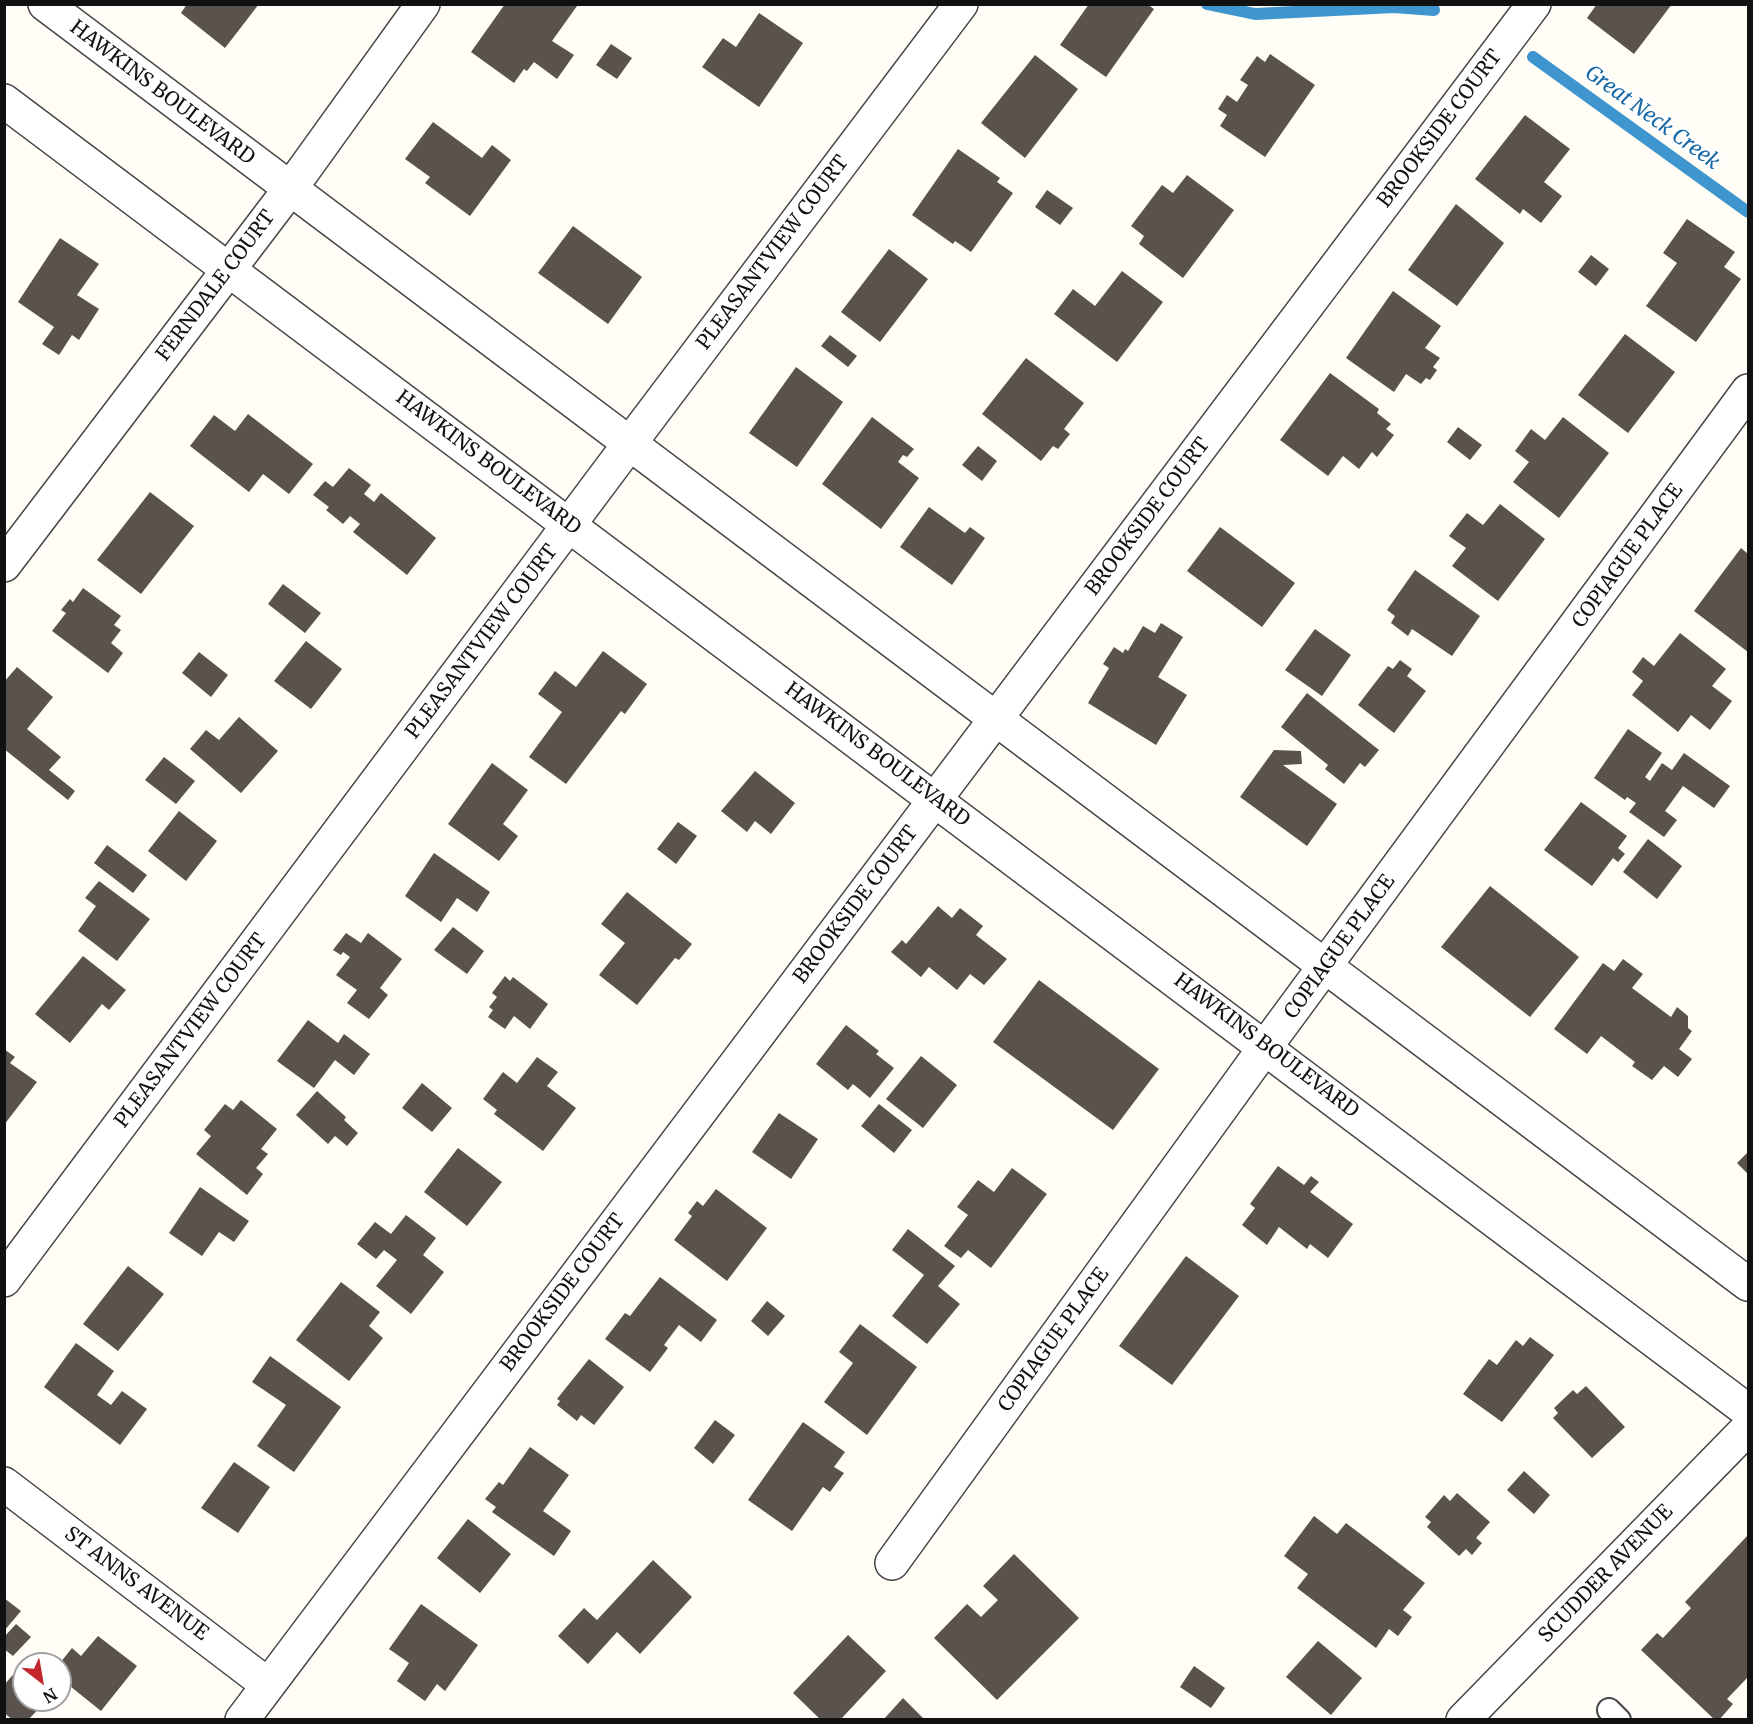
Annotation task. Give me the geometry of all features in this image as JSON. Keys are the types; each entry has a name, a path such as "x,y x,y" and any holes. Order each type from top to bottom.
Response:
{"street":[{"name":"HAWKINS BOULEVARD","path":"45,4 1749,1284"},
{"name":"FERNDALE COURT","path":"4,565 290,189 423,4"},
{"name":"PLEASANTVIEW COURT","path":"4,1280 961,4"},
{"name":"BROOKSIDE COURT","path":"242,1719 1534,4"},
{"name":"HAWKINS BOULEVARD","path":"4,101 936,798 1749,1411"},
{"name":"COPIAGUE PLACE","path":"892,1563 1266,1046 1749,392"},
{"name":"SCUDDER AVENUE","path":"1463,1719 1749,1428"},
{"name":"ST ANNS AVENUE","path":"4,1484 268,1685"}],"building":[{"path":"187,4 259,4 225,48 181,13"},
{"path":"505,4 577,6 552,41 574,55 557,79 534,62 527,71 524,69 514,83 471,52"},
{"path":"1089,4 1147,4 1154,9 1106,77 1060,45"},
{"path":"1597,4 1672,4 1634,54 1587,18"},
{"path":"759,13 803,43 759,107 702,67 723,38 736,47"},
{"path":"611,44 632,58 617,79 596,65"},
{"path":"1270,54 1315,85 1265,157 1220,126 1227,115 1218,109 1227,95 1237,102 1248,85 1240,80 1257,56 1265,62"},
{"path":"1035,55 1078,89 1025,158 981,123"},
{"path":"1525,115 1570,149 1544,182 1562,196 1541,223 1523,209 1520,214 1475,179"},
{"path":"433,122 482,158 492,145 511,160 470,216 425,183 430,177 405,159"},
{"path":"958,149 1000,178 997,182 1013,193 971,252 955,241 953,244 912,215"},
{"path":"1187,175 1234,210 1183,278 1139,244 1144,236 1131,226 1162,185 1173,193"},
{"path":"1047,190 1073,208 1060,225 1035,207"},
{"path":"1456,204 1504,243 1457,306 1408,270"},
{"path":"1687,219 1735,252 1724,267 1741,279 1696,342 1646,306 1677,263 1663,253"},
{"path":"573,226 642,277 608,324 538,273"},
{"path":"60,238 99,264 77,295 99,309 79,340 72,335 59,355 42,344 54,327 18,302"},
{"path":"889,249 928,279 880,342 841,312"},
{"path":"1591,255 1609,269 1596,286 1578,272"},
{"path":"1122,271 1163,302 1117,362 1054,314 1073,289 1095,306"},
{"path":"1393,291 1441,326 1425,348 1440,358 1433,367 1437,370 1430,380 1426,378 1421,384 1406,374 1394,392 1346,358"},
{"path":"1625,334 1675,372 1628,433 1578,395"},
{"path":"830,335 857,356 848,367 821,346"},
{"path":"1026,358 1084,403 1064,429 1070,434 1058,449 1053,446 1041,461 982,414"},
{"path":"796,367 843,402 797,467 749,433"},
{"path":"1330,373 1379,409 1377,413 1391,424 1386,429 1394,435 1377,457 1372,452 1359,469 1343,456 1328,476 1280,440"},
{"path":"248,414 313,464 289,494 263,474 249,492 190,446 214,415 235,431"},
{"path":"872,417 914,449 907,457 903,455 898,462 919,478 881,529 822,484"},
{"path":"1563,417 1609,453 1559,518 1513,482 1529,462 1515,451 1531,429 1545,440"},
{"path":"1458,427 1482,445 1470,460 1447,442"},
{"path":"978,446 997,461 982,481 962,465"},
{"path":"349,468 371,485 364,494 374,502 381,493 436,538 407,575 353,532 360,524 350,516 343,524 326,510 329,507 313,495 325,481 333,487"},
{"path":"150,492 194,526 141,594 97,560"},
{"path":"1500,504 1545,539 1498,601 1452,566 1466,548 1449,536 1467,513 1483,525"},
{"path":"929,507 965,533 970,527 985,538 952,585 900,547"},
{"path":"1220,527 1295,583 1262,627 1187,571"},
{"path":"1741,548 1748,554 1748,652 1694,611"},
{"path":"1415,570 1480,616 1452,656 1412,629 1408,636 1391,623 1395,616 1387,610"},
{"path":"283,584 321,613 305,633 268,604"},
{"path":"83,588 121,616 114,625 121,630 111,643 123,653 108,673 52,631 66,613 61,610 70,599 73,602"},
{"path":"1161,623 1183,637 1158,677 1187,695 1156,745 1088,703 1109,668 1103,664 1114,647 1123,653 1125,649 1128,651 1143,626 1155,633"},
{"path":"1315,629 1351,655 1322,696 1285,670"},
{"path":"1680,633 1726,669 1712,686 1732,701 1710,730 1691,715 1678,732 1632,695 1643,681 1632,672 1643,657 1654,666"},
{"path":"306,641 342,669 311,709 274,681"},
{"path":"603,651 647,684 625,714 621,711 566,784 529,757 562,712 538,694 555,671 576,687"},
{"path":"199,652 228,675 211,697 182,673"},
{"path":"1400,660 1412,669 1407,676 1426,691 1394,733 1358,705 1388,666 1393,669"},
{"path":"17,667 53,697 27,729 61,757 49,770 75,791 68,800 4,749 4,682"},
{"path":"1307,693 1379,750 1365,767 1360,763 1344,784 1325,769 1328,765 1281,727"},
{"path":"239,717 278,751 241,793 190,749 206,730 219,740"},
{"path":"1628,729 1662,753 1645,777 1650,781 1662,763 1672,770 1684,753 1730,786 1714,808 1683,786 1665,811 1677,820 1664,837 1629,812 1636,803 1627,797 1625,800 1594,778"},
{"path":"1274,750 1301,751 1302,764 1283,765 1337,804 1307,846 1240,797"},
{"path":"164,757 195,781 176,804 145,780"},
{"path":"492,763 528,790 503,824 518,836 499,861 448,824"},
{"path":"755,771 795,803 771,834 755,821 747,832 721,811"},
{"path":"1581,802 1627,836 1618,848 1625,854 1618,862 1613,858 1592,886 1544,850"},
{"path":"179,811 217,841 186,881 148,851"},
{"path":"678,822 697,836 676,864 657,849"},
{"path":"1648,839 1682,866 1657,899 1623,872"},
{"path":"107,845 147,875 133,893 94,863"},
{"path":"434,853 490,892 477,912 457,898 441,922 405,896"},
{"path":"99,881 150,919 117,961 78,931 96,906 85,898"},
{"path":"1490,886 1579,957 1530,1017 1441,947"},
{"path":"627,892 692,944 679,960 675,958 637,1005 599,975 625,943 601,924"},
{"path":"938,906 952,918 960,908 983,926 976,935 1007,959 984,985 970,974 957,990 929,967 921,977 891,952 902,940 906,944"},
{"path":"453,927 484,951 467,974 434,950"},
{"path":"346,933 361,943 368,933 402,959 380,988 388,995 369,1019 347,1003 357,990 336,975 350,957 343,952 341,955 333,950"},
{"path":"83,956 126,990 109,1010 102,1004 70,1043 35,1014"},
{"path":"1623,959 1643,974 1632,988 1671,1017 1677,1007 1688,1016 1688,1028 1692,1031 1679,1049 1692,1059 1678,1077 1664,1066 1652,1080 1632,1066 1635,1062 1601,1036 1587,1054 1554,1029 1603,963 1614,971"},
{"path":"505,976 510,981 513,977 548,1004 530,1029 514,1016 505,1029 488,1017 493,1010 489,1007 497,997 492,993"},
{"path":"1039,980 1159,1069 1113,1130 993,1042"},
{"path":"308,1020 338,1043 344,1034 370,1054 354,1075 335,1060 314,1088 277,1061"},
{"path":"846,1025 879,1051 876,1054 894,1068 870,1098 853,1084 848,1090 816,1064"},
{"path":"4,1049 15,1057 10,1063 37,1082 4,1125"},
{"path":"921,1056 957,1085 923,1128 886,1099"},
{"path":"537,1057 558,1072 547,1086 576,1108 543,1151 494,1114 497,1110 483,1099 503,1072 517,1083"},
{"path":"422,1083 452,1108 432,1132 402,1108"},
{"path":"317,1091 346,1117 344,1120 358,1133 347,1146 335,1136 328,1144 296,1115"},
{"path":"241,1100 277,1129 261,1149 268,1154 256,1168 263,1174 247,1195 196,1154 211,1136 204,1130 225,1104 233,1110"},
{"path":"879,1104 912,1130 894,1153 861,1126"},
{"path":"779,1113 818,1139 791,1179 752,1152"},
{"path":"458,1148 502,1182 467,1226 424,1192"},
{"path":"1748,1152 1748,1174 1737,1163"},
{"path":"1278,1166 1304,1185 1311,1176 1319,1182 1310,1192 1353,1224 1328,1258 1310,1244 1307,1249 1279,1227 1267,1245 1242,1225 1255,1208 1250,1204"},
{"path":"1012,1168 1047,1194 991,1268 968,1250 961,1258 944,1246 968,1215 957,1207 978,1180 994,1192"},
{"path":"200,1187 249,1221 234,1242 219,1232 202,1256 169,1233"},
{"path":"716,1189 767,1228 727,1281 674,1240 692,1216 688,1213 697,1201 703,1206"},
{"path":"406,1215 436,1238 423,1255 444,1272 411,1314 376,1286 397,1260 384,1250 376,1259 357,1244 375,1222 391,1234"},
{"path":"908,1229 955,1266 938,1286 960,1304 927,1344 892,1316 924,1275 892,1250"},
{"path":"1186,1256 1239,1296 1172,1385 1119,1346"},
{"path":"128,1266 164,1294 118,1351 83,1324"},
{"path":"660,1277 717,1320 701,1342 679,1325 664,1345 668,1348 650,1372 605,1339 625,1313 630,1316"},
{"path":"341,1282 380,1312 369,1326 383,1338 349,1381 296,1340"},
{"path":"767,1301 785,1316 768,1336 751,1321"},
{"path":"860,1324 917,1367 867,1435 824,1402 853,1363 839,1352"},
{"path":"1530,1337 1554,1355 1502,1422 1463,1394 1489,1359 1497,1365 1516,1340 1523,1346"},
{"path":"76,1343 114,1371 97,1395 111,1405 122,1391 147,1409 120,1445 44,1387"},
{"path":"270,1356 341,1407 294,1472 257,1446 286,1405 252,1382"},
{"path":"589,1359 624,1387 594,1425 581,1415 577,1421 557,1405 560,1401 557,1399"},
{"path":"1586,1386 1625,1427 1592,1458 1553,1418 1558,1413 1554,1408 1573,1390 1577,1394"},
{"path":"715,1420 735,1435 713,1464 694,1448"},
{"path":"803,1422 845,1452 834,1467 844,1473 830,1492 823,1487 792,1531 748,1500"},
{"path":"530,1447 569,1475 543,1511 571,1531 554,1556 492,1512 496,1507 485,1499 499,1482 503,1485"},
{"path":"234,1462 270,1487 238,1533 201,1508"},
{"path":"1524,1471 1550,1495 1534,1514 1507,1490"},
{"path":"1457,1493 1490,1522 1476,1538 1482,1543 1472,1555 1466,1549 1459,1556 1427,1527 1431,1522 1425,1517 1444,1495 1450,1501"},
{"path":"1314,1516 1337,1534 1346,1523 1425,1583 1403,1610 1412,1617 1398,1636 1389,1629 1376,1648 1297,1588 1308,1574 1284,1556"},
{"path":"468,1519 511,1554 480,1593 437,1558"},
{"path":"1748,1535 1748,1677 1727,1699 1733,1704 1719,1720 1715,1720 1641,1650 1657,1633 1663,1638 1691,1608 1685,1602"},
{"path":"1014,1554 1079,1618 997,1700 934,1638 967,1604 981,1617 998,1600 983,1586"},
{"path":"653,1560 692,1597 640,1654 617,1632 588,1664 558,1636 584,1608 597,1620"},
{"path":"4,1598 21,1611 4,1631"},
{"path":"421,1604 478,1645 445,1691 437,1684 425,1701 397,1681 409,1663 389,1649"},
{"path":"16,1624 31,1637 17,1652 12,1652 12,1655 4,1649 4,1637"},
{"path":"848,1635 886,1671 840,1720 821,1720 793,1693"},
{"path":"98,1636 137,1666 101,1711 72,1688 72,1652 69,1652 72,1648 81,1656"},
{"path":"1318,1641 1362,1678 1331,1715 1286,1677"},
{"path":"1194,1666 1225,1688 1211,1708 1180,1687"},
{"path":"12,1676 12,1712 36,1712 28,1720 13,1720 4,1713 4,1685"},
{"path":"903,1698 925,1720 883,1720"}],"waterway":[{"name":"Great Neck Creek","path":"1207,4 1255,14 1394,7 1434,10"},
{"name":"Great Neck Creek","path":"1533,57 1748,212"}]}
